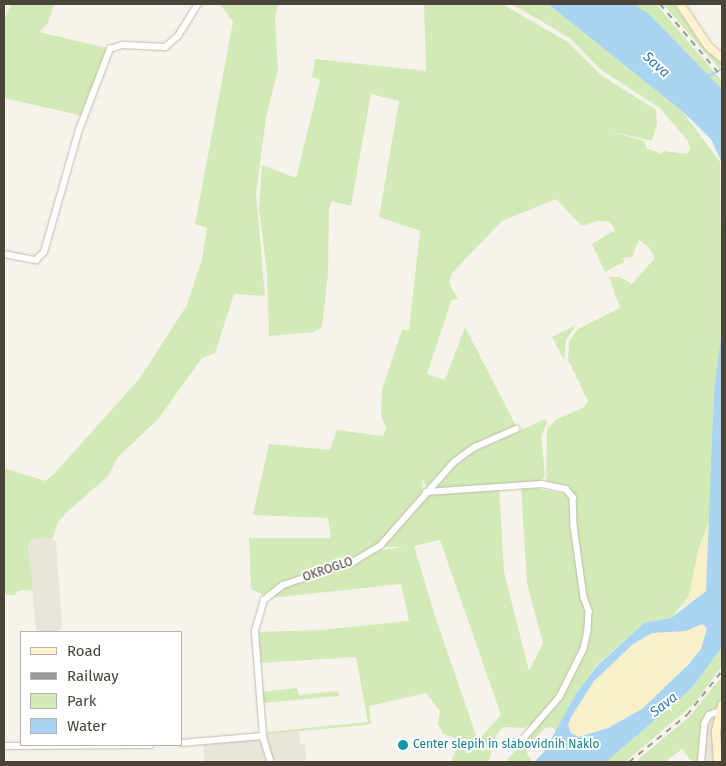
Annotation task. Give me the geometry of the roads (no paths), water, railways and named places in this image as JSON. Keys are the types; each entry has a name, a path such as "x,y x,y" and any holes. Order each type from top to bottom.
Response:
{"street":[{"path":"4,254 36,260 44,252 79,130 110,49 122,45 164,47 178,36 198,4"},
{"path":"680,4 708,46 722,58"},
{"name":"OKROGLO","path":"271,762 263,736 255,631 264,600 283,585 353,562 374,550 426,492 461,457 516,429"},
{"path":"426,492 542,484 566,490 573,497 574,526 584,597 589,611 588,631 584,649 560,697 522,741"},
{"path":"718,762 716,731 721,708"},
{"path":"701,762 704,724 709,715 721,708"},
{"path":"716,731 722,738"},
{"path":"182,743 263,736"},
{"path":"4,746 20,746"}],"water":[{"name":"Sava","path":"548,4 634,4 650,15 722,89 722,163 711,139 682,111"},
{"name":"Sava","path":"722,327 722,647 692,688 606,762 534,762 544,752 577,692 597,666 644,623 671,618 706,591 714,392","holes":["702,624 707,628 701,649 690,663 642,709 608,728 579,737 571,733 568,725 571,717 594,681 633,644 652,633 686,631"]}],"waterway":[{"path":"708,76 722,69"}],"railway":[{"path":"660,4 722,77"},
{"path":"629,762 687,715 722,671"}],"place":[{"name":"Center slepih in slabovidnih Naklo","path":"403,745"}]}
